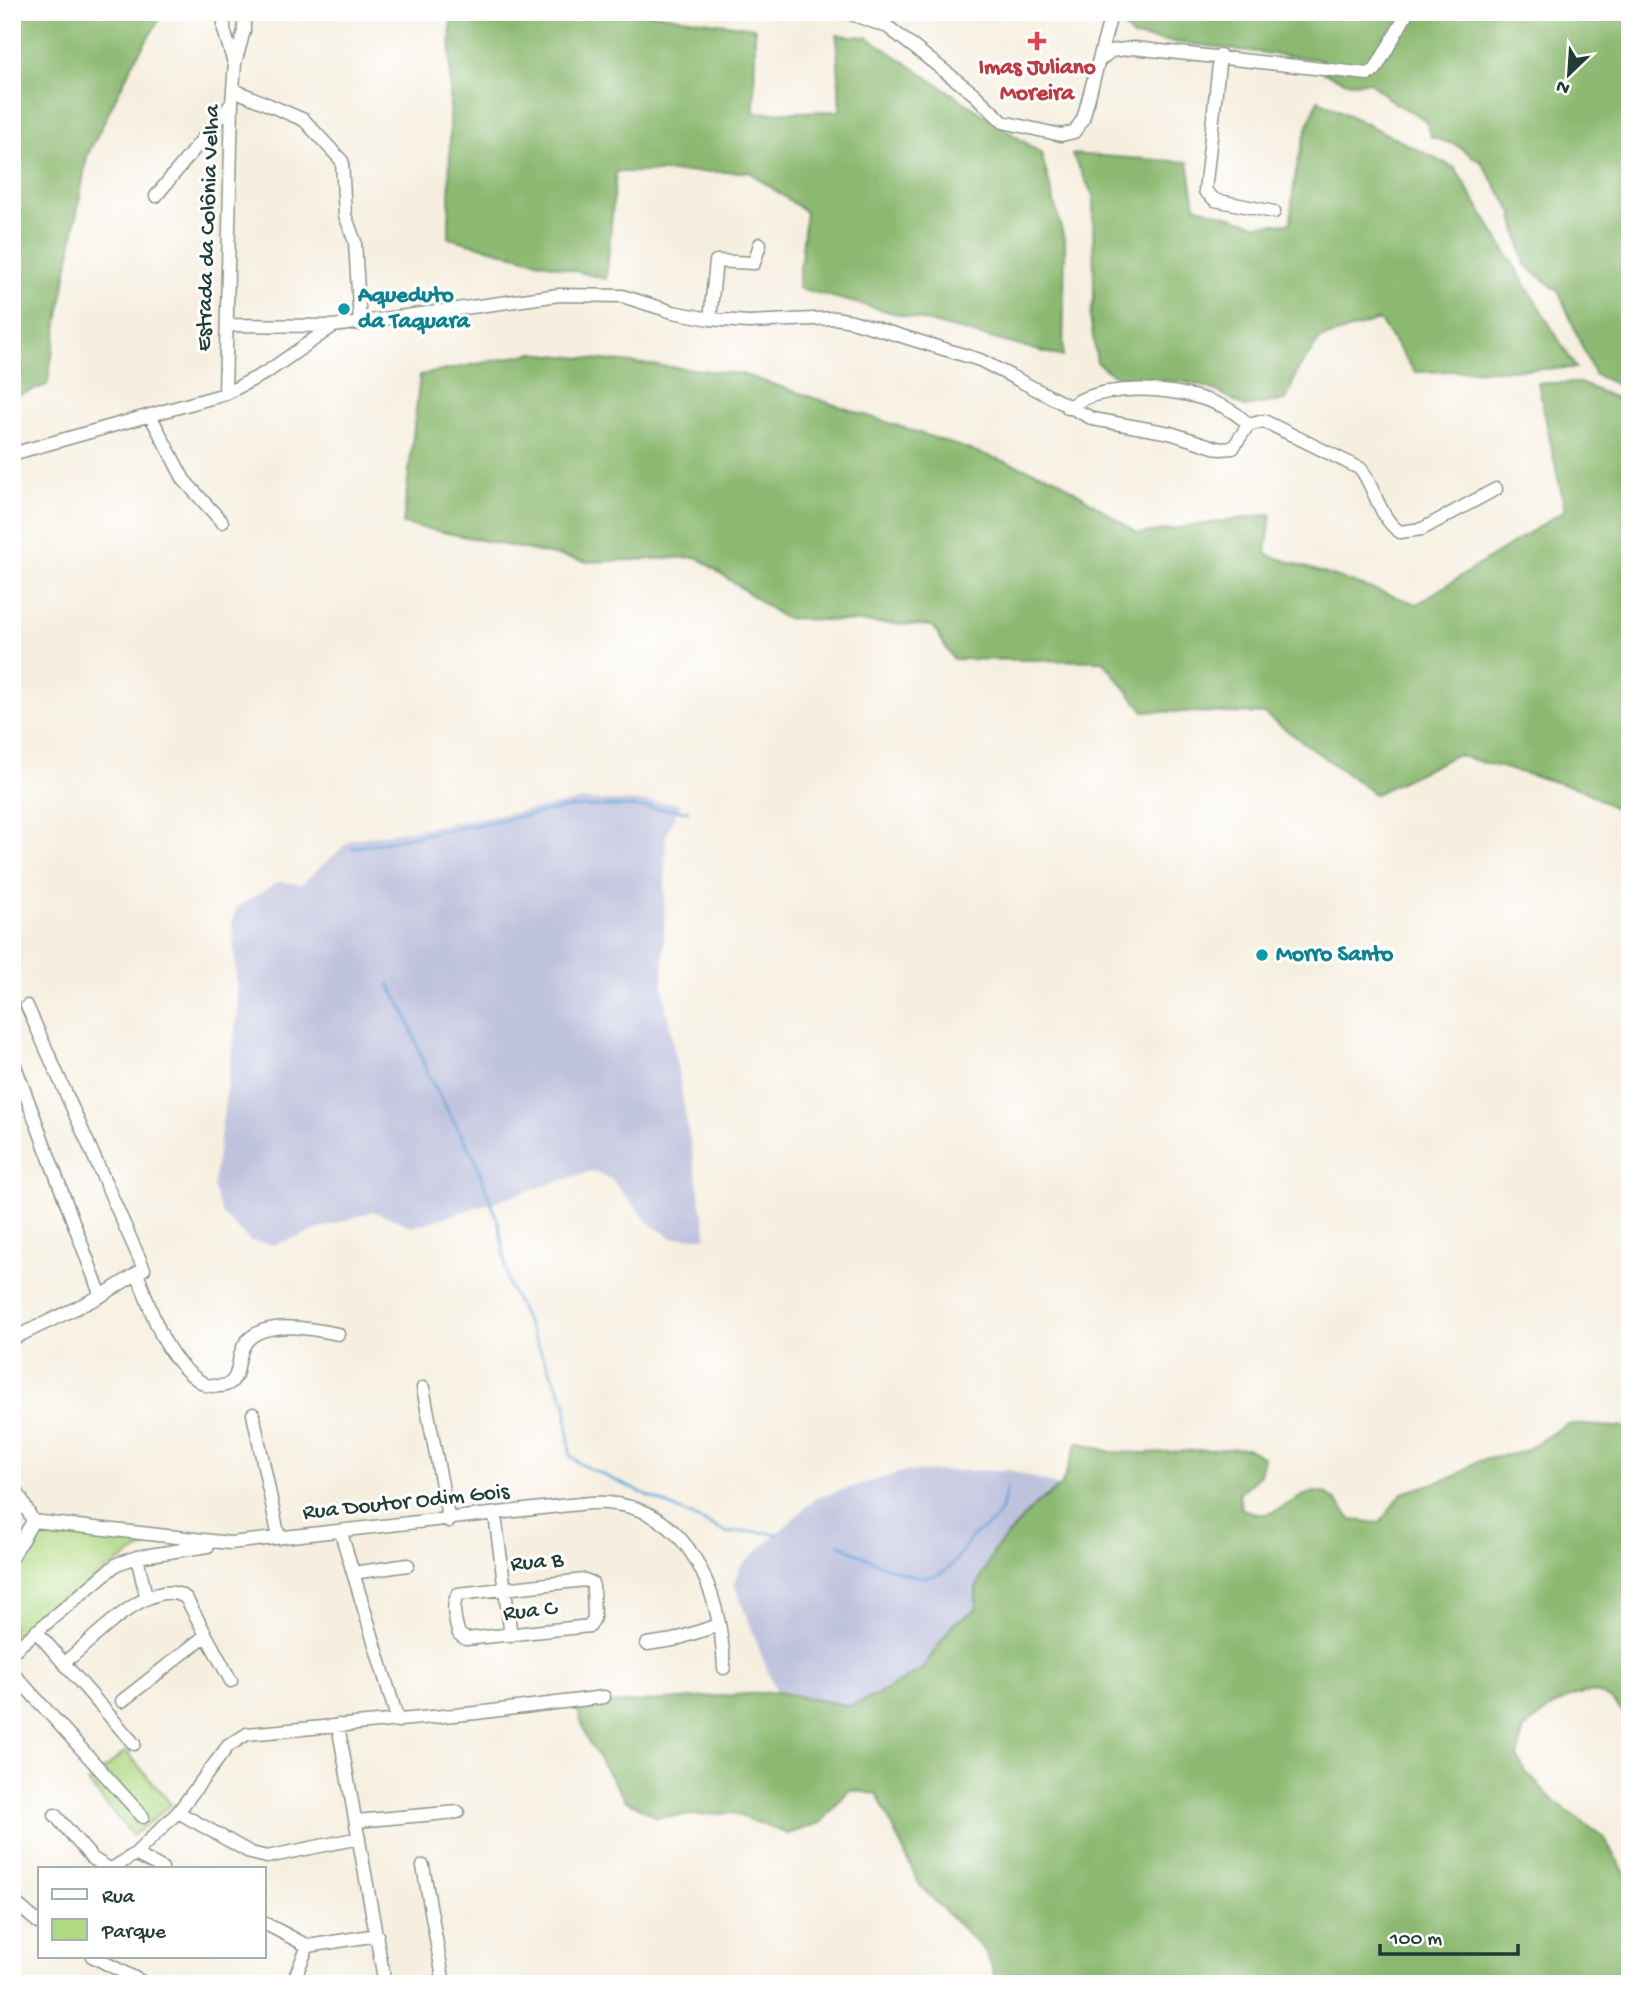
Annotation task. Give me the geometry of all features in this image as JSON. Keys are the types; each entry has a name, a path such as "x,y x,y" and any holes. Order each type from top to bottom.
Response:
{"street":[{"name":"Estrada da Colônia Velha","path":"225,12 224,30 234,63"},
{"name":"Estrada da Colônia Velha","path":"225,394 234,63 244,31 244,12"},
{"path":"819,12 857,13 888,27 974,94 1003,122 1061,135 1074,132 1083,119 1108,17"},
{"path":"1099,60 1111,51 1134,48 1370,73 1408,12"},
{"path":"1108,17 1119,41 1134,48"},
{"path":"1220,55 1205,191 1216,200 1274,212"},
{"path":"156,196 233,96 304,120 342,161 345,215 355,242 355,324"},
{"path":"709,318 716,261 754,263 760,244"},
{"path":"228,325 355,324 559,295 622,296 673,312 709,318 748,321 835,318 882,328 980,360 1093,419 1170,433 1227,450 1239,441 1248,425 1264,421 1361,469 1371,484 1386,520 1400,532 1422,529 1496,489"},
{"path":"12,454 225,394 267,372 332,326"},
{"path":"1068,408 1077,400 1108,393 1148,391 1190,394 1241,417 1248,425"},
{"path":"150,415 184,481 222,522"},
{"path":"27,1006 140,1271 156,1326 171,1353 206,1385 224,1385 240,1371 244,1348 248,1340 257,1335 288,1327 307,1327 338,1334"},
{"path":"12,1058 101,1296"},
{"path":"12,1339 101,1296 140,1271"},
{"path":"423,1388 449,1521"},
{"path":"253,1414 279,1538"},
{"path":"12,1482 33,1521 12,1557"},
{"name":"Rua Doutor Odim Gois","path":"33,1521 230,1543 606,1503 644,1513 678,1535 688,1546 711,1592 719,1625 724,1668"},
{"path":"495,1515 511,1636"},
{"path":"341,1532 398,1721"},
{"path":"12,1652 117,1564 137,1557 230,1543"},
{"path":"137,1557 146,1596"},
{"path":"353,1573 408,1565"},
{"name":"Rua B","path":"466,1639 457,1630 454,1600 463,1592 589,1581 593,1587 594,1618"},
{"path":"71,1657 146,1596 180,1594 186,1598 231,1681"},
{"name":"Rua C","path":"466,1639 584,1627 590,1626 594,1618"},
{"path":"647,1644 673,1640 719,1625"},
{"path":"36,1631 134,1744"},
{"path":"122,1701 205,1636"},
{"path":"12,1672 143,1817"},
{"path":"115,1867 135,1854 178,1812 236,1738 271,1731 398,1721 604,1697"},
{"path":"338,1725 385,1984"},
{"path":"178,1812 251,1853 267,1857 359,1838"},
{"path":"356,1821 458,1812"},
{"path":"55,1815 92,1858 106,1867"},
{"path":"135,1854 160,1867"},
{"path":"424,1866 444,1984"},
{"path":"12,1900 38,1922"},
{"path":"266,1924 308,1946 377,1935"},
{"path":"292,1984 308,1946"},
{"path":"96,1958 146,1984"}],"shaded area":[{"path":"585,800 681,803 666,834 663,987 707,1237 673,1238 651,1225 611,1179 592,1171 413,1227 373,1211 274,1245 250,1241 222,1214 213,1187 238,1010 232,921 237,907 278,882 301,884 351,840"},
{"path":"1010,1470 1069,1489 1094,1568 883,1714 786,1719 734,1583 740,1567 816,1498 902,1472"}],"green space":[{"path":"12,12 164,12 134,61 87,156 47,385 12,397"},
{"path":"451,12 639,12 755,28 754,113 840,111 837,35 867,37 1041,153 1065,242 1063,357 798,288 806,212 749,172 616,172 606,279 449,238"},
{"path":"1120,12 1630,12 1630,391 1594,374 1559,292 1525,265 1512,211 1481,162 1456,145 1431,137 1426,123 1417,114 1389,99 1370,82 1350,83 1324,73 1322,60 1133,37 1118,21"},
{"path":"1318,100 1455,168 1576,368 1415,372 1379,320 1320,339 1298,370 1286,400 1244,407 1219,392 1192,383 1124,379 1115,376 1097,362 1090,317 1094,298 1093,195 1072,154 1188,162 1195,206 1257,225 1291,223 1298,160"},
{"path":"533,353 742,374 1055,478 1139,534 1271,514 1266,554 1417,604 1565,510 1538,383 1580,383 1630,404 1630,817 1581,789 1456,755 1375,794 1264,714 1144,711 1103,661 953,659 933,626 784,618 697,557 588,562 403,524 420,375"},
{"path":"1567,1424 1630,1428 1630,1720 1601,1694 1577,1695 1548,1710 1524,1729 1517,1757 1525,1771 1556,1803 1602,1836 1630,1881 1630,1984 998,1984 986,1952 920,1886 877,1794 849,1790 821,1823 788,1834 732,1813 657,1817 625,1800 587,1739 578,1711 583,1706 776,1692 850,1706 874,1697 922,1669 954,1623 976,1610 976,1588 994,1551 1036,1504 1061,1486 1078,1442 1111,1452 1247,1448 1264,1458 1260,1475 1239,1494 1241,1508 1255,1514 1268,1513 1301,1497 1322,1493 1334,1499 1352,1520 1380,1523 1402,1493 1453,1477 1478,1461 1522,1452"},
{"path":"40,1529 159,1539 107,1569 12,1647 12,1578"},
{"path":"126,1751 171,1804 133,1836 88,1783"}],"waterway":[{"path":"352,848 573,807 623,806 688,811"},
{"path":"389,984 406,1014 428,1075 475,1159 499,1224 509,1286 566,1403 570,1455 580,1464 728,1533 751,1531 777,1534"},
{"path":"838,1544 902,1573 928,1577 939,1574 954,1563 973,1536 996,1517 1007,1487"}],"place":[{"name":"Imas Juliano Moreira","path":"1037,41"},
{"name":"Aqueduto da Taquara","path":"344,309"},
{"name":"Morro Santo","path":"1262,955"}]}
